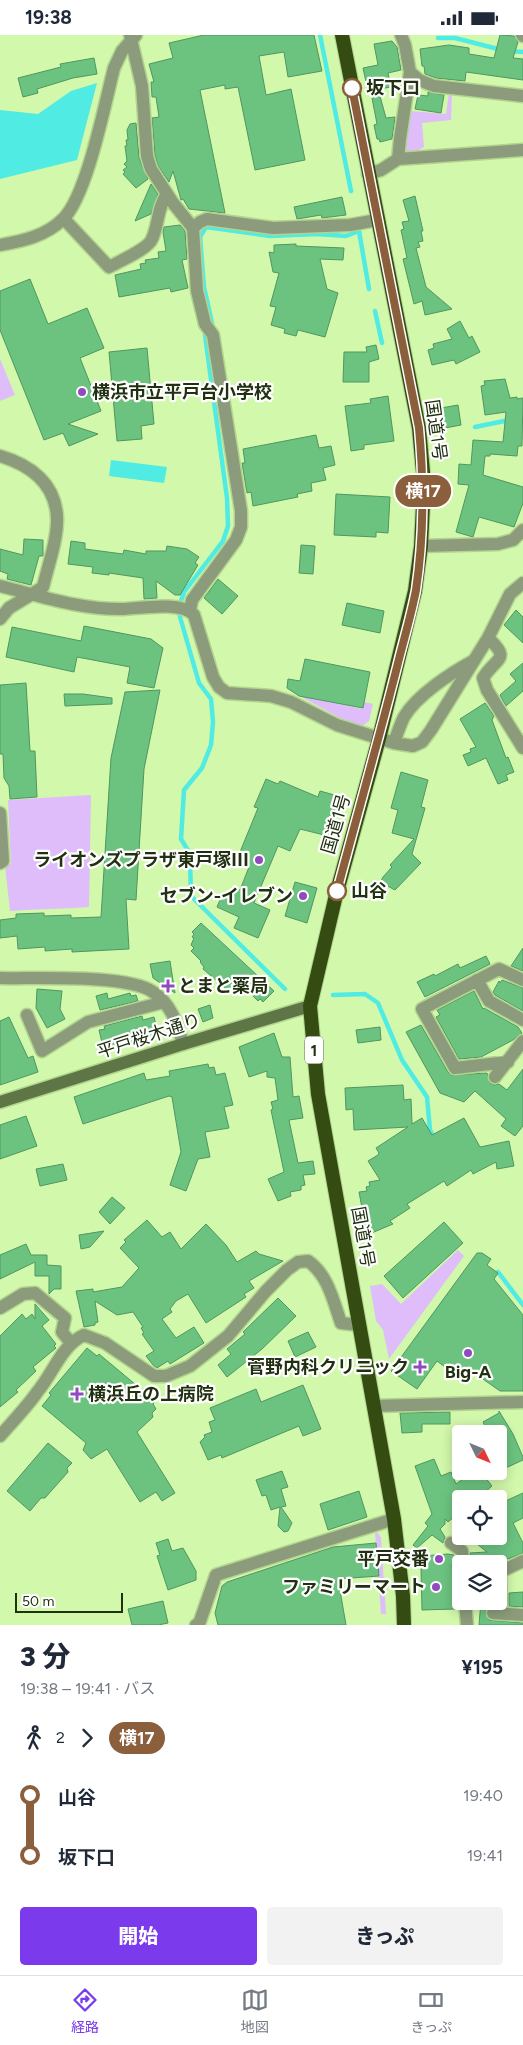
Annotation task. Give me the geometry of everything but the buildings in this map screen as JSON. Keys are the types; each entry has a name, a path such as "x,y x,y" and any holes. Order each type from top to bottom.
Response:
{"highway":[{"name":"国道1号","path":"342,35 419,428 423,472 421,546 415,591 379,739 336,895 310,1006 318,1094 394,1519 403,1596 404,1625"}],"main road":[{"name":"平戸桜木通り","path":"0,1102 183,1043 310,1006"}],"street":[{"path":"398,159 410,72 405,45 400,35"},
{"path":"132,37 142,86 146,156 151,169 167,194 193,228 197,291 205,324 213,335 241,511 241,527 236,540 225,558 192,600 190,611"},
{"path":"0,245 21,241 45,233 64,219 75,204 83,184 114,68 122,51 132,37"},
{"path":"410,72 418,80 434,86 523,96"},
{"path":"368,174 381,171 398,159 523,150"},
{"path":"64,219 109,267 152,241 162,202 167,194"},
{"path":"193,228 200,221 208,219 273,228 350,225 377,220"},
{"path":"0,456 18,461 34,472 45,483 52,497 57,517 54,540 43,587 9,608 0,619"},
{"path":"421,546 498,544 513,540 523,530"},
{"path":"0,586 107,609 176,606 190,611 194,615 213,677 219,687 227,693 271,696 292,702 337,725 394,743 413,745 422,742 488,638 510,594 523,583"},
{"path":"488,638 500,649 501,654 500,659 488,670 483,678 487,690 523,748"},
{"path":"394,743 408,711 442,679 474,661"},
{"path":"0,813 3,861 0,863"},
{"path":"508,1062 455,1067 422,1009 500,969 523,980"},
{"path":"0,978 113,980 136,984 152,991 172,1011 183,1043"},
{"path":"477,980 489,1001 523,1020"},
{"path":"27,1015 42,1051 88,1022 164,1002"},
{"path":"495,1077 523,1041"},
{"path":"0,1435 38,1392 71,1343 84,1335 106,1343 154,1377 166,1376 190,1366 228,1336 287,1270 298,1262 308,1261 317,1267 326,1279 341,1323 359,1325"},
{"path":"0,1308 22,1294 35,1293 65,1318 62,1332 71,1343"},
{"path":"374,1406 523,1402"},
{"path":"196,1625 199,1624 216,1575 394,1519"},
{"path":"451,1543 462,1551 462,1555"},
{"path":"523,1561 500,1572 497,1613 523,1615"}],"shaded area":[{"path":"449,93 452,94 451,120 422,123 424,147 415,152 405,152 410,111 446,114"},
{"path":"0,359 15,395 0,401"},
{"path":"298,695 362,709 364,702 373,704 369,721 362,726 340,718"},
{"path":"91,795 89,907 10,911 5,866 11,864 8,800"},
{"path":"458,1250 464,1256 389,1359 383,1330 376,1321 370,1286 382,1284 401,1304"},
{"path":"375,1532 381,1538 386,1614 381,1614"}],"water":[{"path":"97,83 77,160 0,179 0,110 38,114 71,91"},
{"path":"111,460 167,467 164,483 109,476"}],"waterway":[{"path":"320,35 351,191"},
{"path":"438,38 455,38 502,50"},
{"path":"509,51 523,52"},
{"path":"285,989 191,896 189,852 181,839 184,790 202,768 211,745 213,722 211,699 199,683 178,610 184,592 223,541 228,526 227,498 205,335 212,323 204,287 200,237 206,227 270,236 317,234 346,236 359,231 369,289"},
{"path":"375,311 382,343"},
{"path":"475,427 509,420"},
{"path":"333,995 365,994 378,1003 402,1060 427,1097 430,1130 435,1139"},
{"path":"498,1272 523,1305"}],"bus line":[{"name":"横17","path":"337,891 379,739 415,591 421,546 423,504 423,472 419,428 352,88"}],"place":[{"name":"坂下口","path":"352,88"},
{"name":"横浜市立平戸台小学校","path":"82,392"},
{"name":"ライオンズプラザ東戸塚Ⅲ","path":"259,860"},
{"name":"山谷","path":"337,891"},
{"name":"セブン-イレブン","path":"303,896"},
{"name":"とまと薬局","path":"168,986"},
{"name":"Big-A","path":"468,1353"},
{"name":"菅野内科クリニック","path":"420,1367"},
{"name":"横浜丘の上病院","path":"77,1394"},
{"name":"平戸交番","path":"439,1559"},
{"name":"ファミリーマート","path":"436,1587"}]}
